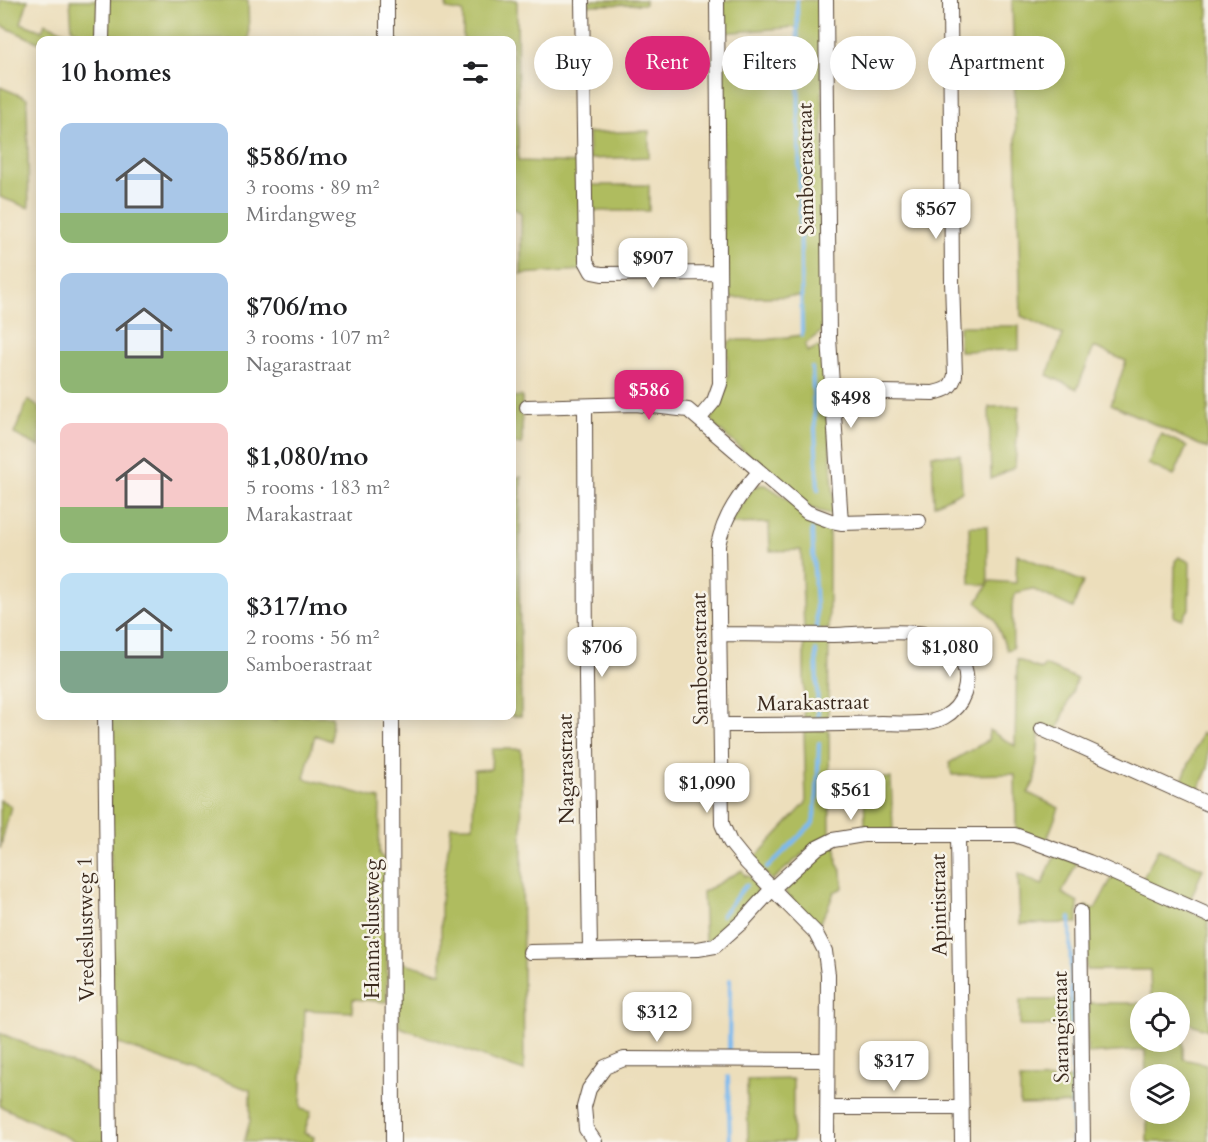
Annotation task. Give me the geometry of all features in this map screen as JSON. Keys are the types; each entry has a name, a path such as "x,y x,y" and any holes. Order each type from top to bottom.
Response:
{"street":[{"path":"102,36 103,0"},
{"path":"387,0 387,36"},
{"path":"582,0 586,261 592,272 602,274 719,273"},
{"path":"699,419 714,401 720,384 717,0"},
{"name":"Samboerastraat","path":"826,0 829,338 841,523"},
{"path":"833,392 933,393 946,390 952,385 955,375 950,0"},
{"path":"527,407 636,404 688,410 807,512 841,523 919,521"},
{"name":"Nagarastraat","path":"585,406 590,951"},
{"name":"Samboerastraat","path":"759,472 744,490 722,530 718,545 722,824 730,842 747,863 814,932 825,951 828,975 827,1142"},
{"name":"Marakastraat","path":"720,634 876,633 933,636 947,641 955,649 964,666 966,678 961,702 954,711 942,719 900,723 722,725"},
{"name":"Vredeslustweg 1","path":"105,720 110,1142"},
{"name":"Hanna'slustweg","path":"392,720 393,1142"},
{"path":"1042,729 1208,804"},
{"name":"Apintistraat","path":"530,952 698,949 714,946 743,921 773,888 817,848 833,840 863,835 958,835 962,1142"},
{"path":"958,835 1015,835 1089,862 1208,915"},
{"name":"Sarangistraat","path":"1080,912 1083,1142"},
{"path":"595,1142 586,1129 584,1107 589,1089 605,1067 624,1059 827,1060"},
{"path":"827,1108 962,1108"}],"green space":[{"path":"0,0 28,0 21,23 42,31 45,23 75,36 36,36 36,41 0,25"},
{"path":"70,0 99,0 98,36 89,36 72,29"},
{"path":"106,0 248,0 249,36 120,36 106,34"},
{"path":"447,0 517,0 518,161 582,163 583,270 521,274 521,213 516,210 516,36 463,36 463,12 446,9"},
{"path":"587,0 645,0 645,4 587,5"},
{"path":"722,0 821,0 825,326 805,344 807,352 817,347 823,348 835,516 808,507 716,427 712,417 712,412 727,384 729,342 802,335 801,296 727,298 723,287 722,90 818,90 818,36 797,36 797,27 723,33"},
{"path":"1012,0 1208,0 1208,449 1111,404 1126,361 1094,347 1077,389 1047,375 1063,335 1021,316 1015,90 1065,90 1065,36 1013,36"},
{"path":"0,87 27,98 29,208 0,197"},
{"path":"649,131 649,157 589,159 588,133"},
{"path":"588,185 649,185 649,211 588,211"},
{"path":"959,326 1019,326 1019,350 959,351"},
{"path":"522,396 522,444 516,444 516,397"},
{"path":"28,400 36,405 36,445 14,434"},
{"path":"1019,406 1015,467 991,479 989,407"},
{"path":"1161,434 1187,446 1174,476 1148,464"},
{"path":"932,455 960,455 962,491 934,505"},
{"path":"521,477 519,575 521,716 516,716 516,478"},
{"path":"759,485 766,485 829,528 829,629 804,630 801,550 770,551 769,523 729,524 752,489"},
{"path":"969,526 987,526 988,584 991,581 1016,583 1017,554 1083,582 1073,608 1032,589 1015,593 1012,606 1013,648 1007,650 995,620 977,602 988,585 970,584"},
{"path":"1179,557 1190,562 1189,609 1182,619 1174,617 1175,561"},
{"path":"804,640 829,641 828,718 804,718"},
{"path":"1017,659 1041,670 1045,665 1077,679 1057,732 1040,725 1035,781 1028,793 1059,808 1046,842 1016,829 1015,774 952,775 949,763 988,740 989,730 1015,746"},
{"path":"109,720 332,720 331,741 315,735 304,778 380,799 379,854 387,862 387,1002 353,999 352,1012 305,1010 301,1109 311,1112 304,1133 314,1137 313,1142 244,1142 250,1121 250,1090 113,1042"},
{"path":"804,730 827,730 829,732 830,836 819,840 772,880 752,861 806,803"},
{"path":"1202,733 1208,735 1208,768 1197,793 1180,785"},
{"path":"492,749 521,749 524,1071 399,1027 397,961 441,973 441,901 451,826 473,826 474,770 491,769"},
{"path":"864,778 891,778 893,830 865,831"},
{"path":"0,800 11,806 0,849"},
{"path":"836,844 837,864 842,871 843,888 834,892 817,927 793,904 787,896 786,889 795,873"},
{"path":"1158,849 1203,869 1189,903 1142,880"},
{"path":"1055,854 1077,863 1062,893 1078,902 1078,923 1020,924 1018,874 1042,885"},
{"path":"742,870 756,886 757,896 753,904 717,937 705,942 703,892"},
{"path":"1113,876 1208,919 1208,1030 1190,1024 1190,992 1151,992 1150,970 1086,970 1085,906 1095,909"},
{"path":"1020,1000 1079,1000 1079,1026 1020,1026"},
{"path":"1086,1003 1130,1003 1130,1051 1087,1054"},
{"path":"0,1033 104,1077 105,1142 77,1142 0,1106"},
{"path":"1145,1052 1183,1052 1183,1059 1206,1064 1208,1142 1147,1142 1147,1124 1190,1124 1190,1064 1146,1064"},
{"path":"793,1079 793,1142 748,1142 747,1080"},
{"path":"1080,1079 1080,1104 1020,1105 1020,1080"}],"waterway":[{"path":"797,0 802,335"},
{"path":"812,368 818,490"},
{"path":"812,530 817,629"},
{"path":"816,651 818,717"},
{"path":"767,868 813,823 817,794 819,743"},
{"path":"722,915 746,885"},
{"path":"1070,918 1073,1142"},
{"path":"729,1053 730,980"},
{"path":"728,1077 730,1142"}]}
